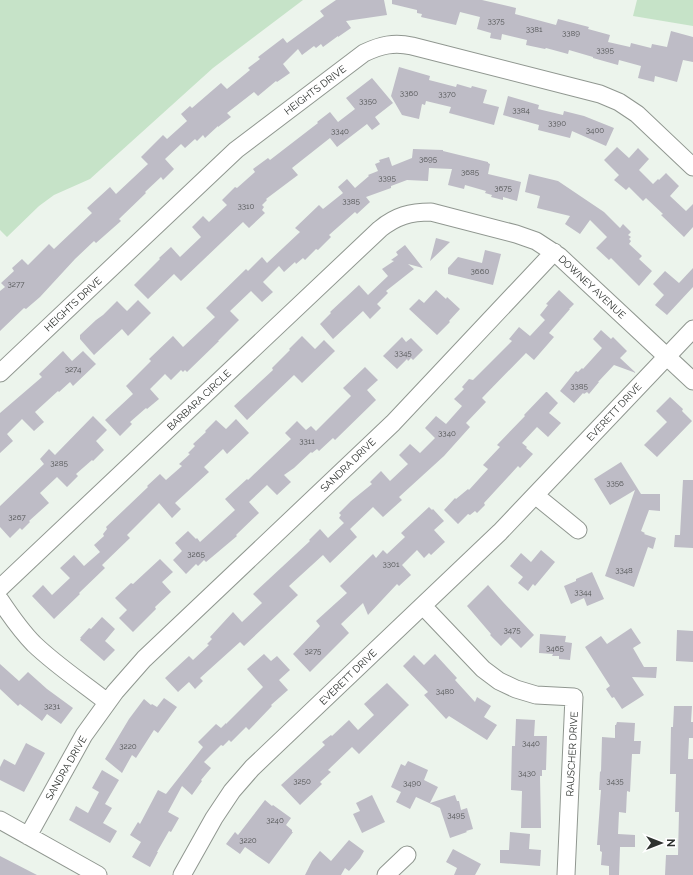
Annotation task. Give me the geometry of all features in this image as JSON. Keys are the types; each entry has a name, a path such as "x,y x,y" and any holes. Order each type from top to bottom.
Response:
{"street":[{"name":"HEIGHTS DRIVE","path":"0,373 236,150 364,53 376,47 389,44 403,44 600,94 619,102 637,114 693,167"},
{"name":"DOWNEY AVENUE","path":"402,215 416,212 431,212 516,234 536,241 559,256 693,381"},
{"name":"BARBARA CIRCLE","path":"0,588 380,229 388,222 402,215"},
{"name":"SANDRA DRIVE","path":"28,836 84,735 107,702 144,659 393,423 554,252"},
{"name":"EVERETT DRIVE","path":"182,875 214,818 232,791 252,768 500,532 693,329"},
{"path":"535,495 578,530"},
{"path":"0,600 17,625 33,644 107,702"},
{"name":"RAUSCHER DRIVE","path":"423,606 483,669 499,681 516,690 536,695 574,697 566,875"},
{"path":"0,820 98,875"},
{"path":"386,875 407,854"}],"green space":[{"path":"0,0 303,0 213,68 90,179 54,195 39,206 7,237 0,230"},
{"path":"637,0 693,0 693,26 633,16"}],"building":[{"path":"336,0 384,0 387,15 346,21 351,28 323,47 321,44 316,48 314,46 302,55 298,49 283,64 290,73 277,82 276,81 258,96 254,92 227,113 231,117 205,138 203,135 197,141 195,139 185,148 181,144 165,159 174,169 163,180 161,177 119,219 121,221 96,243 94,241 40,297 26,309 24,308 0,331 0,291 5,287 1,283 14,271 12,268 22,259 28,265 49,244 54,249 92,213 87,208 110,187 116,194 148,164 141,157 163,135 167,139 187,121 181,114 190,106 192,108 221,83 227,89 250,70 248,68 260,59 258,57 283,38 287,43 324,16 320,11"},
{"path":"392,0 482,0 516,8 515,14 556,25 558,19 589,27 588,29 610,35 608,42 630,47 631,43 651,48 652,44 667,47 671,31 693,37 693,62 683,60 677,82 655,76 654,82 638,78 641,66 619,60 618,65 569,50 568,54 546,48 526,45 527,40 502,34 501,40 490,38 491,33 477,29 480,17 460,12 456,25 421,17 422,14 417,13 417,10 392,4"},
{"path":"399,67 430,76 429,80 456,87 457,84 487,90 483,103 499,107 494,125 449,113 451,107 426,101 425,105 422,104 419,119 402,115 391,96"},
{"path":"372,78 393,103 375,117 380,124 372,130 367,124 337,147 330,138 292,168 298,175 266,199 267,200 262,205 264,207 262,210 265,213 249,228 243,222 181,281 174,274 148,299 134,285 171,247 180,257 201,237 192,227 203,216 209,222 227,205 222,200 235,187 237,188 255,172 253,169 268,158 270,160 330,112 338,122 355,109 346,98"},
{"path":"508,96 539,105 538,109 563,115 564,111 584,116 614,128 606,146 572,131 570,138 538,130 539,125 503,115"},
{"path":"617,147 629,158 638,148 649,159 639,170 653,184 666,173 679,186 670,196 686,211 693,204 693,227 684,237 646,198 643,201 629,187 626,190 614,180 619,175 604,160"},
{"path":"413,149 443,150 488,162 490,164 488,174 521,182 517,201 503,197 503,200 491,197 492,195 485,193 486,191 465,185 464,189 448,185 452,169 429,168 428,181 407,180 391,186 391,188 366,197 370,202 357,214 355,212 329,235 331,237 318,250 316,249 305,260 303,258 296,264 295,262 284,272 279,266 263,282 273,292 262,302 251,291 230,311 239,320 187,372 185,370 183,372 181,370 171,380 165,374 150,389 159,399 130,422 132,424 120,436 105,420 133,394 126,386 151,361 149,359 173,336 183,347 215,317 206,308 246,269 248,271 262,257 267,263 300,232 295,228 319,205 323,209 343,193 338,187 347,179 355,188 369,176 368,175 378,171 375,164 380,162 379,160 389,157 392,166 412,158"},
{"path":"529,174 558,181 604,212 620,228 623,224 631,232 628,235 631,237 629,239 631,241 629,244 642,256 639,259 652,271 639,286 611,258 609,260 596,248 607,237 590,220 580,234 565,224 570,216 537,208 540,196 525,192"},
{"path":"436,238 450,242 430,261"},
{"path":"405,245 423,268 408,264 414,269 386,291 388,293 377,304 381,308 370,319 363,311 333,339 320,324 331,313 330,312 359,285 368,295 388,276 382,269 394,261 391,260 398,255 396,252"},
{"path":"485,250 501,254 493,285 448,274 448,268 458,257 482,263"},
{"path":"693,268 693,287 667,315 655,305 664,295 653,284 665,271 679,283"},
{"path":"436,290 446,299 447,297 460,309 437,335 409,309 419,299 424,303"},
{"path":"559,290 574,304 549,333 554,337 534,360 526,353 482,398 486,402 466,423 470,427 444,456 399,497 402,500 383,517 373,507 350,529 357,537 330,563 323,555 289,586 298,595 244,646 240,642 200,678 203,681 195,689 189,682 178,692 165,678 189,656 193,660 209,645 207,644 212,639 210,637 233,612 242,622 262,603 253,594 310,541 309,540 320,529 328,538 344,523 339,518 341,515 339,513 372,484 370,482 381,471 390,481 408,464 399,455 410,444 420,453 435,438 425,428 436,416 446,424 462,406 454,399 464,389 462,387 469,379 473,380 512,341 509,339 519,327 530,336 545,320 540,315 548,305 546,304"},
{"path":"138,300 151,313 128,336 122,329 94,355 80,339 80,335 117,301 127,311"},
{"path":"601,330 611,339 613,337 627,351 620,358 636,373 614,365 589,394 587,392 584,394 583,393 574,403 560,391 576,371 578,372 582,368 583,369 602,348 593,339"},
{"path":"302,336 315,349 324,340 335,351 302,383 294,375 247,420 234,406 273,370 272,368"},
{"path":"402,337 406,342 411,338 423,350 413,360 411,358 408,361 407,359 397,369 383,356"},
{"path":"63,351 72,361 83,351 96,364 73,386 70,382 35,412 44,422 34,431 22,419 7,434 13,441 0,453 0,413 42,377 39,374"},
{"path":"365,367 378,380 367,390 376,400 335,440 333,438 319,451 317,449 312,453 311,452 284,475 291,482 277,495 267,485 249,502 259,513 236,535 237,536 218,552 206,562 204,560 198,566 196,564 186,574 173,560 182,551 175,543 188,531 200,542 235,510 225,499 247,479 248,480 291,439 285,433 297,421 306,430 311,426 316,431 351,396 343,388"},
{"path":"546,392 558,403 549,413 561,423 548,437 537,427 522,443 533,454 520,468 518,466 484,503 485,505 477,513 475,511 470,515 468,514 458,524 444,510 455,498 456,499 468,489 469,490 488,469 483,465 500,447 497,445"},
{"path":"670,397 683,409 682,411 692,421 657,457 644,445 667,422 656,411"},
{"path":"93,416 107,430 96,441 104,450 76,474 78,476 67,487 57,477 40,493 49,503 29,521 30,522 22,530 20,528 10,538 0,527 0,506 44,464 40,459 49,449 55,455"},
{"path":"236,419 249,433 227,454 223,449 204,467 209,472 175,503 181,509 172,518 159,503 127,535 130,538 102,565 105,568 54,619 32,596 43,585 52,595 70,578 60,568 74,555 84,566 100,552 94,545 104,536 103,534 107,529 106,527 160,474 166,480 182,466 179,464 190,454 188,453 195,446 193,444 216,420 226,429"},
{"path":"621,462 641,494 660,494 660,511 649,510 641,531 645,533 644,534 656,538 653,549 648,547 634,587 605,576 635,490 610,505 594,479"},
{"path":"683,480 693,480 693,548 674,547 675,535 680,535"},
{"path":"429,507 432,510 433,509 444,521 434,530 445,542 431,555 429,553 424,558 417,550 402,565 411,575 399,586 397,584 368,615 363,603 341,624 349,633 310,672 293,654 320,626 316,621 347,593 340,586 373,554 376,558 383,550 387,554 405,537 401,533"},
{"path":"541,550 555,562 535,586 533,584 528,591 518,583 523,577 510,566 521,553 531,562"},
{"path":"160,559 173,572 162,582 171,592 155,607 156,609 133,632 119,618 127,610 115,598 131,583 133,584"},
{"path":"592,572 604,599 587,606 584,598 571,604 564,586"},
{"path":"488,585 534,635 521,648 510,637 501,646 490,635 491,634 467,606"},
{"path":"102,617 115,629 105,641 115,650 104,661 80,640 89,628 91,629"},
{"path":"631,628 641,643 633,648 644,667 657,667 656,678 632,677 644,695 622,709 614,697 612,698 606,689 610,686 585,647 601,636 607,644"},
{"path":"677,630 693,631 693,662 676,661"},
{"path":"540,634 566,636 565,642 572,643 570,660 559,659 559,656 552,656 553,654 539,653"},
{"path":"264,654 271,661 277,656 290,670 279,680 288,690 271,705 272,706 249,730 246,727 231,742 229,740 223,746 221,745 204,762 211,768 201,780 202,781 192,795 182,786 168,812 179,818 171,832 169,831 150,867 132,857 141,842 130,835 138,822 140,824 158,790 166,794 203,747 198,742 216,724 221,728 226,724 263,687 247,669"},
{"path":"435,654 457,678 455,680 475,702 477,697 491,706 484,717 497,725 487,740 449,716 446,719 424,695 428,692 403,666 414,655 424,665"},
{"path":"0,664 19,681 28,672 47,689 73,708 61,724 47,714 42,721 20,704 18,706 0,689"},
{"path":"387,683 409,705 359,754 352,747 328,770 331,772 320,782 322,784 300,805 281,785 325,745 322,742 331,735 332,736 349,720 358,730 374,715 364,704"},
{"path":"164,698 177,707 158,733 154,730 136,758 132,755 122,773 105,759 129,719 144,699 151,705 152,704 157,707"},
{"path":"674,706 692,706 691,722 693,722 693,738 689,738 688,759 693,759 693,875 665,875 666,855 678,855 679,812 675,812 676,774 670,774 671,727 673,727"},
{"path":"516,719 535,720 534,736 547,736 546,770 542,770 542,776 540,776 541,828 521,828 522,791 511,790 512,746 515,746"},
{"path":"617,722 635,723 634,741 641,741 640,754 632,754 630,792 627,791 626,813 619,812 618,834 635,835 635,847 620,847 619,875 609,875 609,866 601,865 602,852 600,851 600,845 597,845 601,790 599,790 602,737 615,738 615,725"},
{"path":"26,743 45,753 24,792 0,780 0,767 4,759 15,765"},
{"path":"408,761 428,770 424,780 438,787 430,803 455,795 457,801 459,801 461,810 467,808 473,829 450,838 440,808 416,797 410,809 396,802 401,792 391,787 401,764 405,766"},
{"path":"102,770 119,780 105,804 112,808 103,823 117,831 110,843 69,820 76,806 88,813 99,792 92,788"},
{"path":"372,795 385,822 362,833 353,814 360,811 356,803"},
{"path":"265,800 291,818 286,825 293,832 269,864 245,847 240,854 226,844 235,832 238,835"},
{"path":"510,832 530,834 529,849 541,850 540,866 500,863 500,850 509,850"},
{"path":"349,840 364,851 349,871 345,868 341,875 305,875 312,861 320,851 331,861"},
{"path":"453,849 481,864 475,875 454,875 457,868 446,862"},
{"path":"0,856 37,875 0,875"}]}
